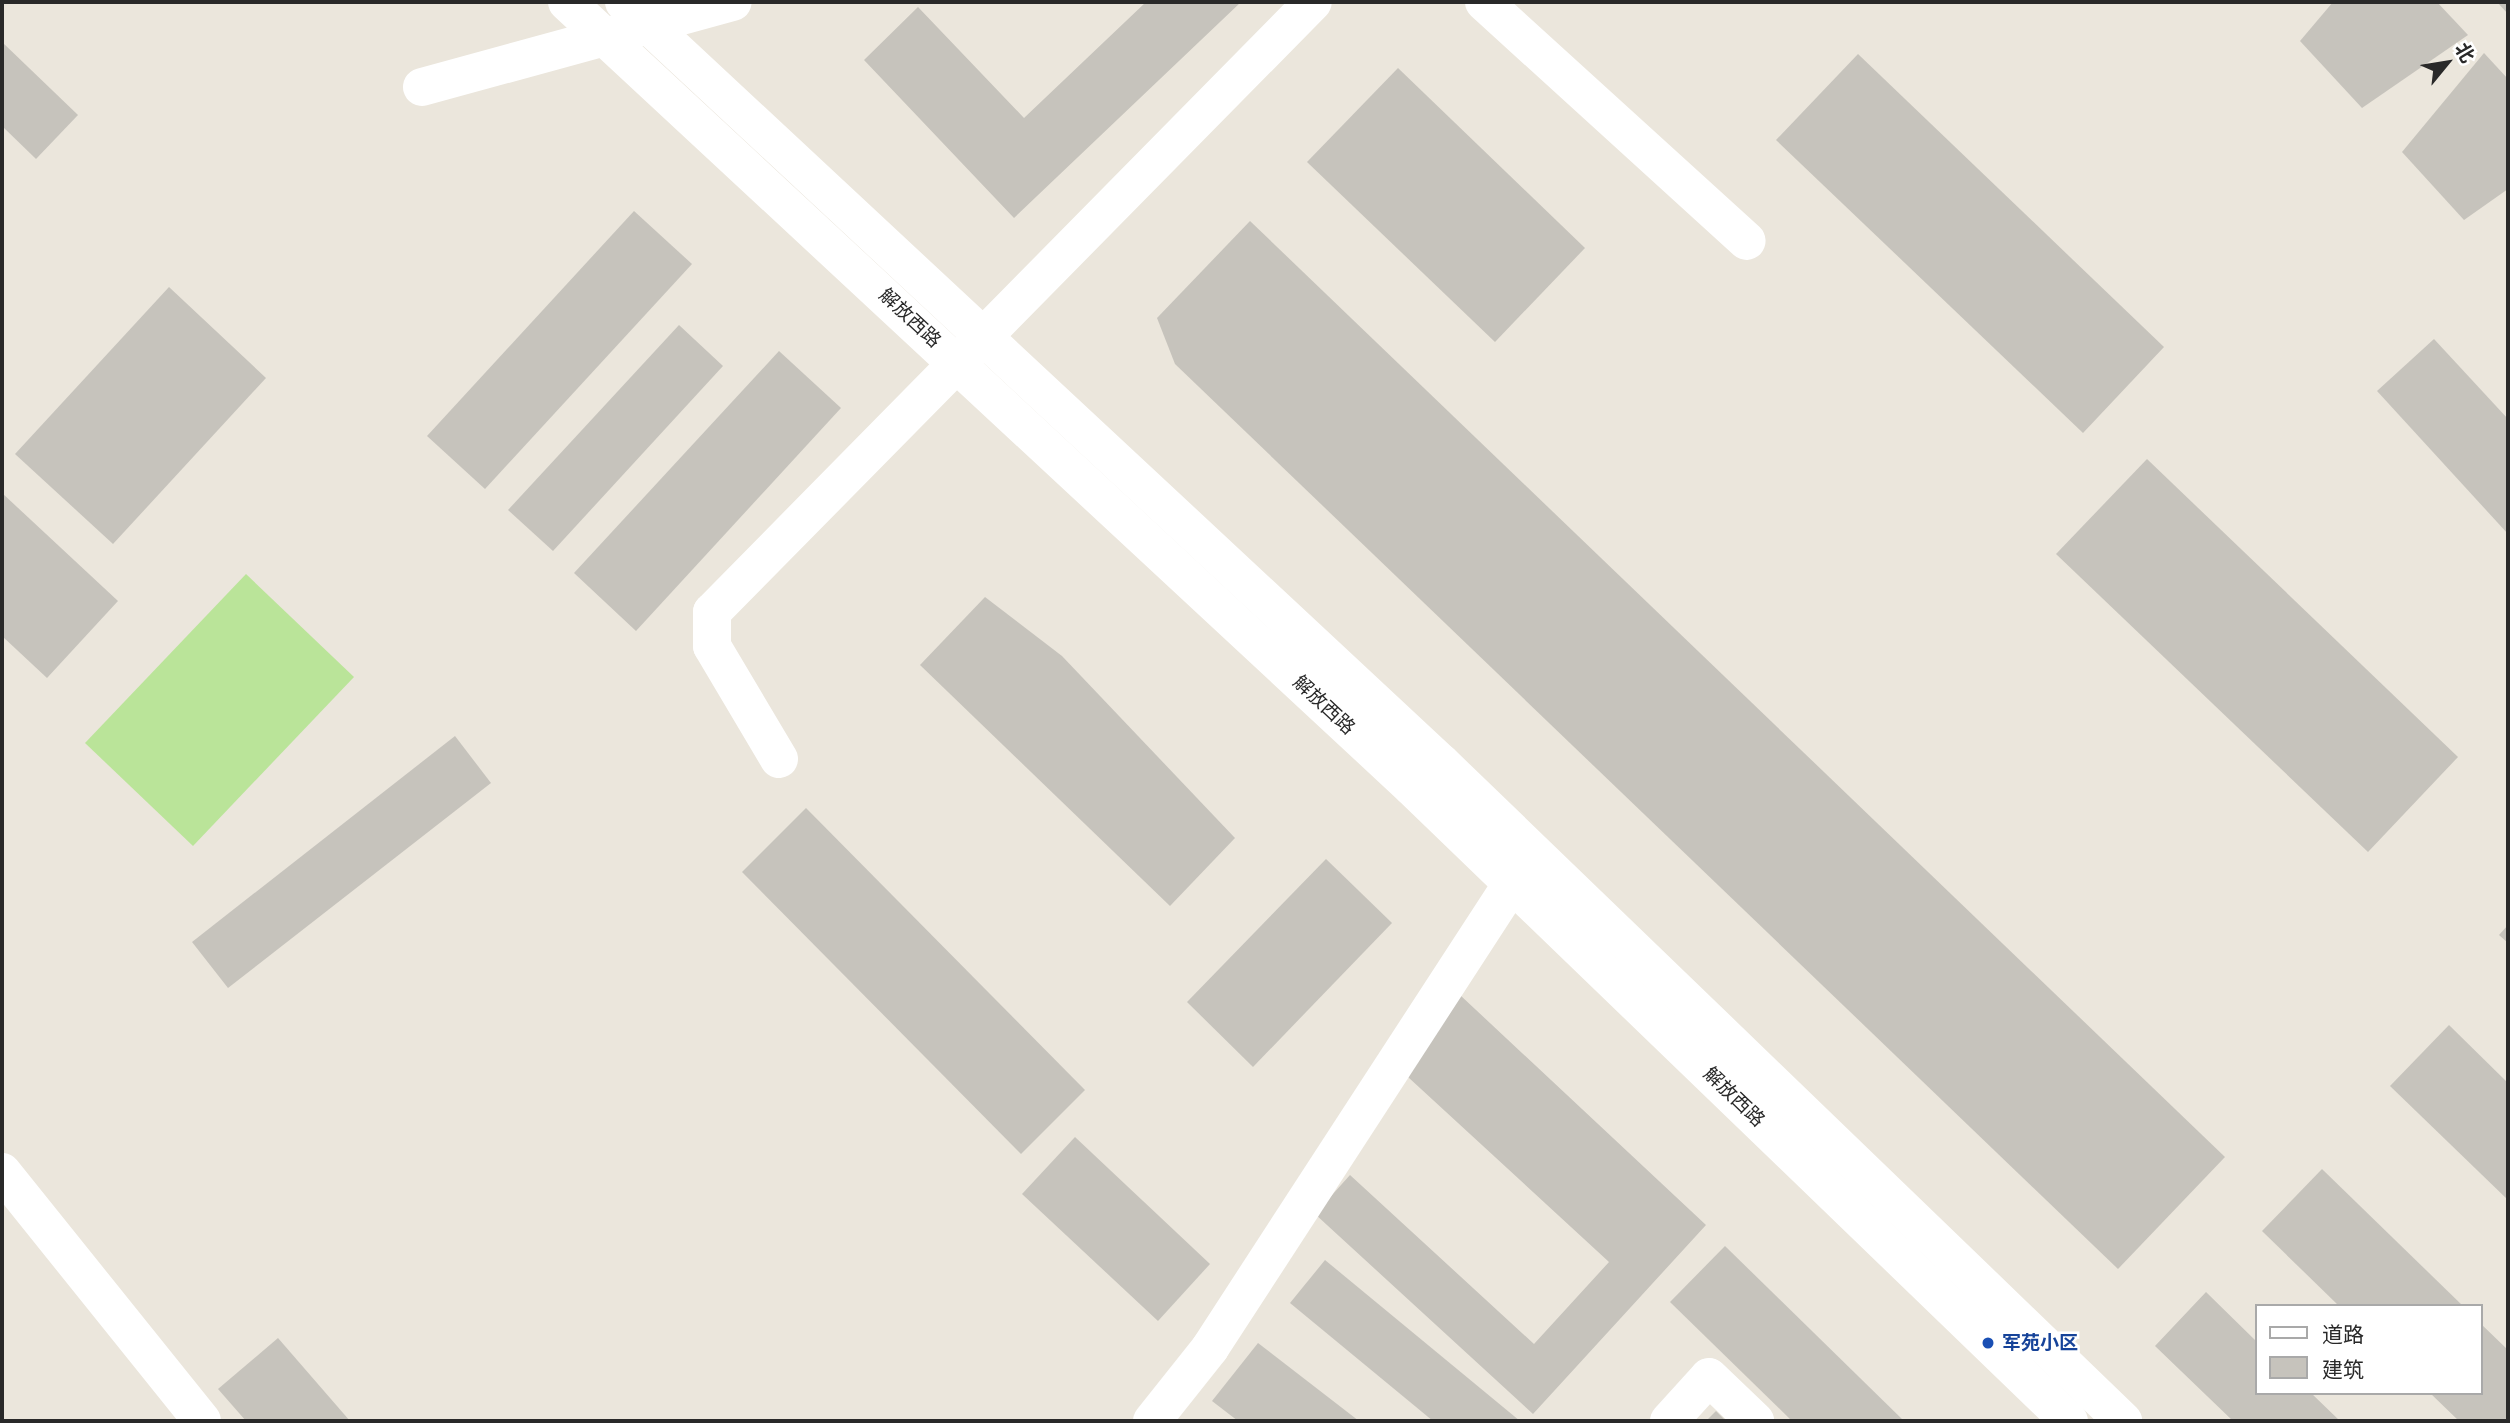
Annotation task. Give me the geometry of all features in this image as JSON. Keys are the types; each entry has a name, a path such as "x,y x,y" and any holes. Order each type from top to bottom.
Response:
{"street":[{"name":"解放西路","path":"567,2 956,361 1512,883 2069,1421"},
{"path":"422,87 606,37 636,13 733,2"},
{"path":"779,759 712,646 712,612 982,333 1312,2"},
{"path":"1484,2 1747,241"},
{"name":"解放西路","path":"636,13 982,333 1532,852 2123,1421"},
{"path":"1152,1421 1210,1348 1532,852"},
{"path":"2,1172 202,1421"},
{"path":"1669,1421 1709,1377 1755,1421"}],"green space":[{"path":"246,574 354,677 193,846 85,743"}],"building":[{"path":"1146,2 1241,2 1014,218 864,60 918,7 1024,118"},
{"path":"2333,2 2437,2 2468,35 2362,108 2300,41"},
{"path":"2497,2 2508,2 2508,14"},
{"path":"2,42 78,115 36,159 2,126"},
{"path":"2484,53 2508,79 2508,189 2464,220 2402,152"},
{"path":"1858,54 2164,347 2083,433 1776,140"},
{"path":"1398,68 1585,248 1495,342 1307,162"},
{"path":"634,211 692,264 485,489 427,436"},
{"path":"1250,221 2225,1157 2118,1269 1175,364 1157,318"},
{"path":"169,287 266,378 113,544 15,454"},
{"path":"679,325 723,366 553,551 508,510"},
{"path":"2434,339 2508,419 2508,534 2377,391"},
{"path":"779,351 841,408 636,631 574,573"},
{"path":"2147,459 2458,757 2368,852 2056,554"},
{"path":"2,493 118,601 47,678 2,636"},
{"path":"985,597 1062,656 1235,838 1170,906 920,665"},
{"path":"455,736 491,783 228,988 192,942"},
{"path":"806,808 1085,1090 1021,1154 742,872"},
{"path":"1326,859 1392,923 1253,1067 1187,1002"},
{"path":"2508,925 2508,943 2499,935"},
{"path":"1460,995 1706,1225 1533,1414 1315,1214 1350,1175 1534,1344 1609,1262 1396,1066"},
{"path":"2449,1025 2508,1083 2508,1200 2390,1086"},
{"path":"1075,1137 1210,1264 1158,1321 1022,1194"},
{"path":"2322,1169 2461,1304 2337,1304 2262,1231"},
{"path":"1725,1246 1904,1421 1792,1421 1670,1302"},
{"path":"1325,1260 1520,1421 1433,1421 1290,1303"},
{"path":"2206,1292 2254,1339 2254,1395 2313,1395 2340,1421 2233,1421 2155,1346"},
{"path":"2482,1325 2508,1350 2506,1421 2459,1421 2432,1395 2482,1395"},
{"path":"278,1338 350,1421 246,1421 218,1389"},
{"path":"1258,1343 1359,1421 1238,1421 1212,1401"},
{"path":"1716,1411 1726,1421 1706,1421"}],"place":[{"name":"军苑小区","path":"1988,1343"}]}
